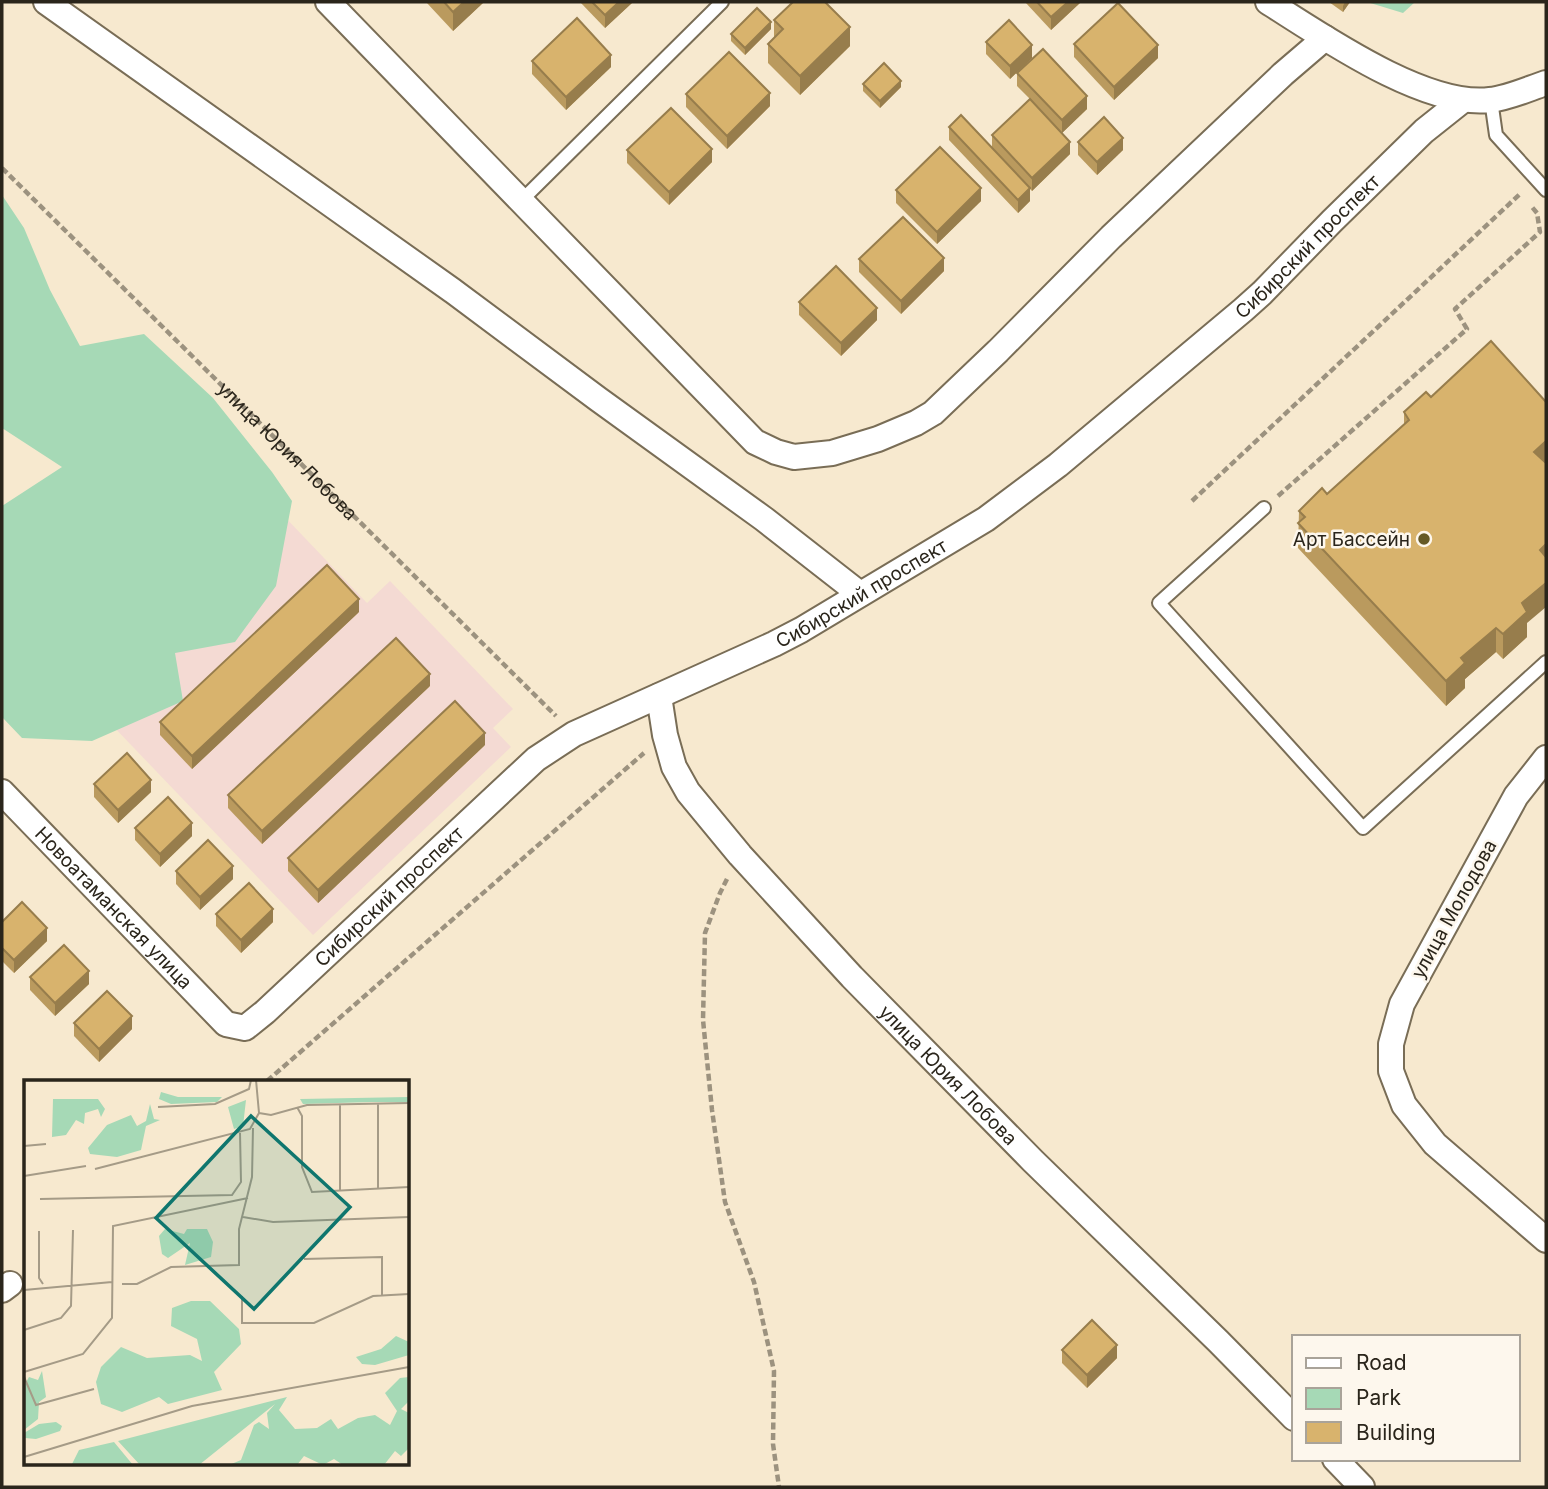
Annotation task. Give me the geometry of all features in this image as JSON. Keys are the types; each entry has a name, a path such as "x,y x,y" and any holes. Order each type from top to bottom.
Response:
{"street":[{"path":"46,2 453,291 764,519 860,594"},
{"path":"328,2 755,442 794,457 832,453 878,439 933,413 1111,237 1283,74 1325,38"},
{"path":"1268,2 1325,38 1426,91 1463,100 1491,100 1546,83"},
{"name":"Сибирский проспект","path":"226,1024 244,1028 265,1012 536,759 574,734 774,644 986,519 1058,465 1253,302 1424,131 1463,100"},
{"name":"улица Юрия Лобова","path":"659,696 665,735 674,767 688,792 740,855 852,977 1033,1161 1219,1341 1292,1416"},
{"name":"улица Молодова","path":"1546,758 1516,796 1402,1004 1391,1044 1391,1071 1404,1105 1435,1144 1546,1240"},
{"name":"Новоатаманская улица","path":"2,792 226,1024"},
{"path":"1337,1461 1362,1487"}],"lane":[{"path":"521,201 722,2"},
{"path":"1491,100 1496,135 1546,190"},
{"path":"1264,508 1160,603 1363,828 1546,662"}],"path":[{"name":"улица Юрия Лобова","path":"2,169 574,734"},
{"path":"1192,501 1537,179"},
{"path":"1264,508 1467,329 1455,309 1539,232 1537,213 1521,193"},
{"path":"268,1080 665,735"},
{"path":"740,855 720,893 705,933 703,1020 725,1202 754,1282 774,1371 773,1444 779,1487"}],"shaded area":[{"path":"282,514 367,603 390,581 513,709 493,728 511,747 313,935 88,700"}],"green space":[{"path":"1367,2 1415,2 1403,13"},
{"path":"2,195 24,228 50,290 80,346 144,334 213,398 292,501 276,586 235,642 175,653 183,701 92,741 22,738 2,717 2,506 62,467 2,428"}],"building":[{"path":"444,2 464,2 453,12"},
{"path":"592,2 619,2 605,15"},
{"path":"793,2 825,2 850,27 800,76 768,44 783,29 774,20"},
{"path":"1037,2 1068,2 1051,17"},
{"path":"1118,3 1158,45 1114,87 1074,44"},
{"path":"757,8 771,22 745,48 731,34"},
{"path":"577,18 611,55 566,97 532,61"},
{"path":"1009,20 1032,45 1010,66 986,42"},
{"path":"1043,49 1087,96 1062,120 1017,73"},
{"path":"729,52 770,93 727,136 686,94"},
{"path":"884,63 901,81 880,101 863,84"},
{"path":"1030,99 1070,142 1032,178 992,135"},
{"path":"671,108 712,149 669,192 627,150"},
{"path":"961,115 1030,188 1018,200 949,127"},
{"path":"1104,117 1123,138 1097,162 1078,142"},
{"path":"940,147 981,188 937,232 896,190"},
{"path":"903,217 944,258 901,301 859,259"},
{"path":"836,266 877,308 841,343 799,302"},
{"name":"Арт Бассейн","path":"1491,341 1546,402 1546,441 1534,452 1546,463 1546,544 1540,550 1546,557 1546,583 1522,603 1527,612 1503,634 1496,628 1461,658 1465,663 1446,681 1298,523 1305,517 1299,511 1322,488 1327,494 1409,420 1404,412 1426,392 1431,397"},
{"path":"327,565 359,599 192,756 160,722"},
{"path":"396,638 430,674 262,831 228,795"},
{"path":"455,701 485,733 318,890 288,858"},
{"path":"127,753 151,780 118,810 94,784"},
{"path":"168,797 192,823 160,854 135,828"},
{"path":"208,840 233,866 200,897 176,871"},
{"path":"249,883 273,909 241,940 216,914"},
{"path":"22,902 47,928 14,960 2,948 2,922"},
{"path":"64,945 89,971 55,1003 30,977"},
{"path":"107,991 132,1016 99,1049 74,1023"},
{"path":"1092,1320 1117,1345 1087,1375 1062,1350"}],"place":[{"name":"Арт Бассейн","path":"1424,539"}]}
